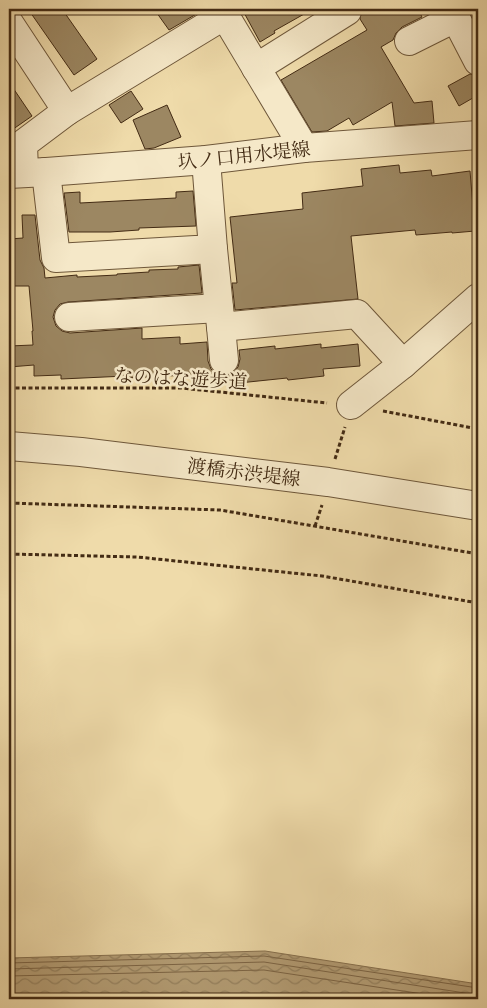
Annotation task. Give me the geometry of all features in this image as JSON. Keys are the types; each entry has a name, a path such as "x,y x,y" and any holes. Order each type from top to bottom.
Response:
{"street":[{"path":"256,68 347,11"},
{"path":"213,249 56,258 27,173 23,144 67,111 223,12 304,148"},
{"path":"409,41 453,13 478,61"},
{"path":"9,23 67,111"},
{"name":"圦ノ口用水堤線","path":"27,173 206,160 304,148 478,135"},
{"path":"9,148 27,173"},
{"path":"206,160 224,360"},
{"path":"351,405 403,364 478,298"},
{"path":"69,317 220,317 358,314 403,364"},
{"name":"渡橋赤渋堤線","path":"9,446 81,452 328,482 478,506"}],"path":[{"name":"なのはな遊歩道","path":"9,388 181,388 351,405 478,429"},
{"path":"333,467 351,405"},
{"path":"315,526 322,502"},
{"path":"9,503 220,510 478,554"},
{"path":"9,554 137,557 322,576 478,602"}],"water":[{"path":"265,951 478,984 478,999 9,999 9,958"}],"building":[{"path":"28,9 62,9 97,59 74,75"},
{"path":"154,9 205,9 169,30"},
{"path":"242,9 313,9 274,31 275,33 260,42"},
{"path":"362,9 418,9 422,17 402,27 396,33 393,40 381,47 414,103 432,101 434,123 395,126 392,102 353,125 349,118 327,131 312,132 281,80 367,30 360,19"},
{"path":"470,74 478,76 478,95 459,106 448,86"},
{"path":"9,82 32,116 9,132"},
{"path":"131,91 143,109 121,123 109,105"},
{"path":"167,105 181,137 154,148 145,149 133,120"},
{"path":"399,165 400,173 431,170 432,176 470,171 475,231 416,235 415,230 351,236 358,299 235,310 232,283 237,283 230,217 303,209 302,193 363,186 361,169"},
{"path":"193,191 196,226 139,228 139,230 110,232 69,232 64,193 80,192 80,203 176,198 176,192"},
{"path":"22,215 35,215 40,260 44,268 45,278 77,275 77,277 117,275 199,265 202,293 60,304 55,310 53,317 56,326 62,331 70,333 142,328 142,339 180,337 180,344 207,342 208,361 211,369 217,374 225,376 233,373 238,367 240,359 239,350 275,346 275,349 321,344 321,348 358,344 360,366 323,369 324,376 239,383 238,377 189,379 188,375 61,379 61,375 34,376 34,365 9,367 9,346 33,345 29,286 9,286 9,239 23,238"}]}
